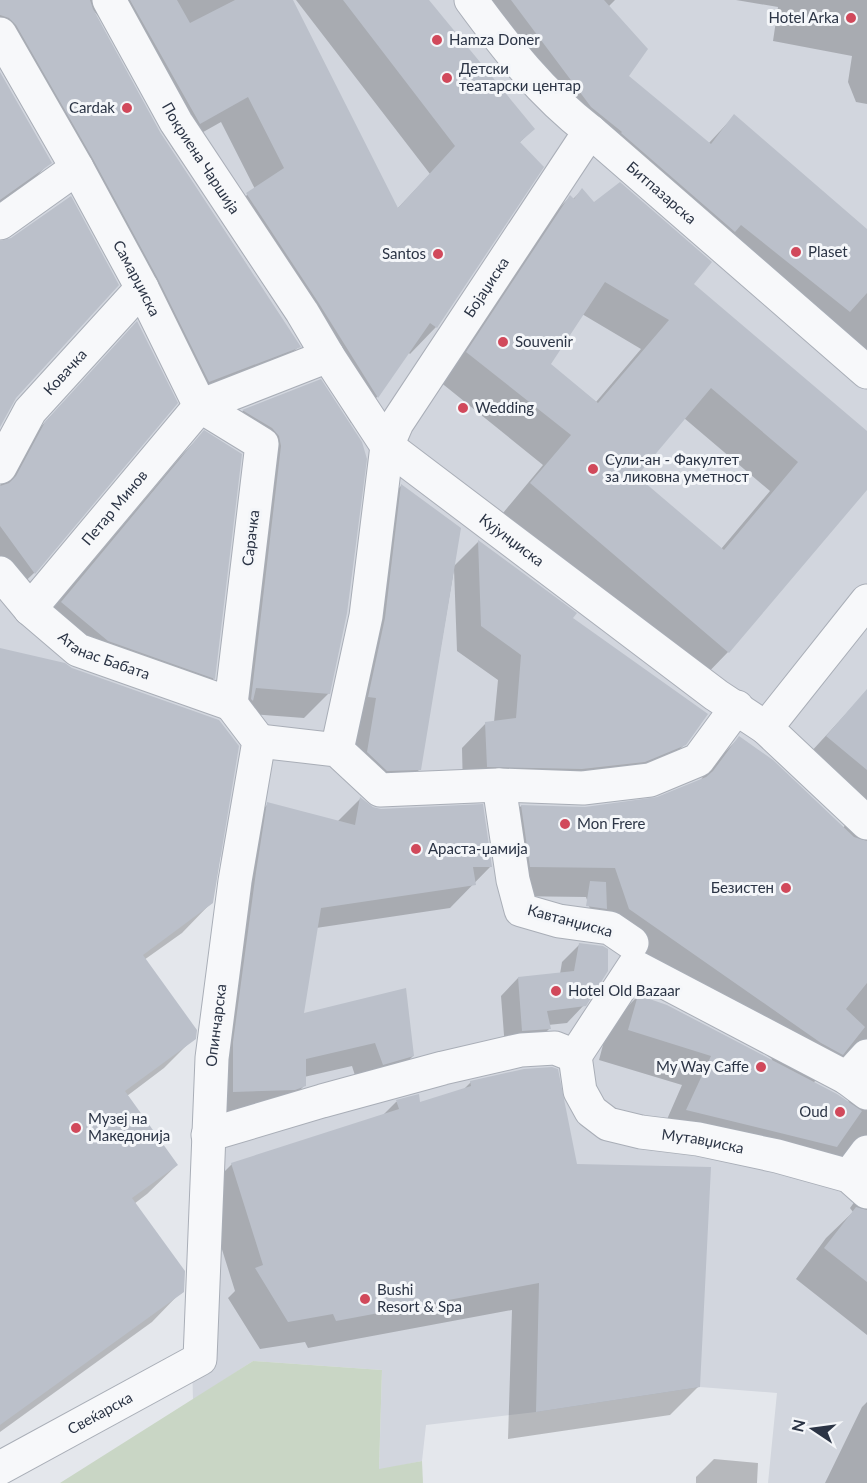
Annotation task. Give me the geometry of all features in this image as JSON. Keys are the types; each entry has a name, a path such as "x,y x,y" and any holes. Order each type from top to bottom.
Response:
{"street":[{"name":"Покриена Чаршија","path":"109,0 176,122 302,312"},
{"name":"Битпазарска","path":"471,0 504,45 536,83 562,109 867,372"},
{"name":"Самарџиска","path":"0,34 77,168 142,288 200,406"},
{"name":"Бојаџиска","path":"337,750 366,616 387,446 397,423 590,131"},
{"path":"0,223 77,168"},
{"name":"Ковачка","path":"0,467 30,411 142,288"},
{"name":"Кујунџиска","path":"302,312 387,446 707,688 766,728 867,823"},
{"path":"200,406 328,356"},
{"name":"Петар Минов","path":"30,609 200,406"},
{"name":"Сарачка","path":"200,406 262,444 231,704"},
{"name":"Атанас Бабата","path":"0,573 30,609 78,650 231,704"},
{"path":"766,728 867,601"},
{"path":"231,704 259,741 337,750 380,790 499,785 583,788 650,780 698,760 737,707"},
{"name":"Опинчарска","path":"200,1359 212,1058 235,881 259,741"},
{"name":"Кавтанџиска","path":"499,785 513,880 521,910 559,921 610,928 633,943"},
{"path":"208,1135 443,1068 521,1050 555,1048 575,1056 634,966 860,1076"},
{"name":"Мутавџиска","path":"575,1056 580,1091 591,1111 608,1124 641,1132 698,1139 861,1173"},
{"name":"Свеќарска","path":"0,1468 200,1359"}],"shaded area":[{"path":"0,0 867,0 867,1483 768,1483 777,1393 700,1387 536,1412 426,1425 422,1461 379,1470 382,1370 253,1361 193,1400 191,1323 198,1125 221,857 0,792"}],"green space":[{"path":"253,1361 382,1370 379,1469 422,1461 423,1483 60,1483"}],"building":[{"path":"0,0 90,0 160,132 301,347 209,382 158,279 93,159 16,25 9,18 0,15"},
{"path":"130,0 177,0 190,23 235,0 293,0 398,208 455,146 343,0 429,0 535,129 520,142 544,167 437,328 430,323 378,398 246,193 284,168 248,97 200,124"},
{"path":"511,0 604,0 648,49 629,76 711,144 734,114 867,229 867,293 850,312 741,225 735,232 591,107"},
{"path":"0,72 52,163 0,200"},
{"name":"Сули-ан - Факултет за ликовна уметност","path":"620,182 712,262 694,284 867,431 867,490 729,653 530,483 571,435 466,352 570,195 574,199 582,188 594,202","holes":["605,282 669,320 598,403 551,364","711,388 798,462 724,550 637,476"]},
{"path":"71,196 119,285 16,398 0,427 0,241 11,238"},
{"path":"137,321 178,403 35,574 0,526 0,486 9,483 16,476 45,422"},
{"path":"321,379 362,442 367,459 347,613 330,694 256,688 253,701 251,699 281,446 279,436 272,428 242,410"},
{"path":"204,430 242,454 215,679 108,641 61,602"},
{"path":"401,484 461,528 421,770 387,771 367,752 376,698 368,697 385,618"},
{"path":"478,540 577,613 573,618 708,714 686,745 645,762 582,769 487,767 485,722 516,718 521,655 481,626"},
{"name":"Музеј на Македонија","path":"0,648 65,663 72,668 219,720 239,746 213,903 143,955 197,1030 196,1039 125,1091 178,1165 132,1198 185,1271 184,1292 0,1425"},
{"path":"867,689 867,770 826,736"},
{"path":"739,736 773,760 854,837 867,841 867,983 846,1009 865,1027 843,1055 821,1043 629,909 615,868 530,867 521,805 585,807 657,797 706,777"},
{"path":"360,797 373,807 381,809 483,804 492,867 473,867 476,885 321,908 304,1013 406,988 414,1056 383,1065 375,1043 306,1059 306,1086 295,1090 233,1092 233,1042 267,802 355,825"},
{"path":"590,881 606,882 607,909 586,906"},
{"name":"Hotel Old Bazaar","path":"579,943 603,946 608,949 608,971 586,1006 547,1011 551,1029 522,1031 518,977 574,971"},
{"path":"638,995 667,1005 837,1094 862,1111 837,1147 686,1110 711,1056 628,1030"},
{"name":"Bushi Resort & Spa","path":"552,1067 558,1069 577,1164 711,1167 700,1387 536,1412 539,1283 336,1321 333,1314 288,1322 255,1268 263,1265 231,1163 399,1109 396,1100 419,1094 420,1102 471,1086 470,1081 524,1069"},
{"path":"856,1207 867,1210 867,1282 824,1248"}],"place":[{"name":"Hotel Arka","path":"851,18"},
{"name":"Hamza Doner","path":"437,40"},
{"name":"Детски театарски центар","path":"447,78"},
{"name":"Cardak","path":"127,108"},
{"name":"Plaset","path":"796,252"},
{"name":"Santos","path":"438,254"},
{"name":"Souvenir","path":"503,342"},
{"name":"Wedding","path":"463,408"},
{"name":"Сули-ан - Факултет за ликовна уметност","path":"593,469"},
{"name":"Mon Frere","path":"565,824"},
{"name":"Араста-џамија","path":"416,849"},
{"name":"Безистен","path":"786,888"},
{"name":"Hotel Old Bazaar","path":"556,991"},
{"name":"My Way Caffe","path":"761,1067"},
{"name":"Oud","path":"840,1112"},
{"name":"Музеј на Македонија","path":"76,1128"},
{"name":"Bushi Resort & Spa","path":"365,1299"}]}
